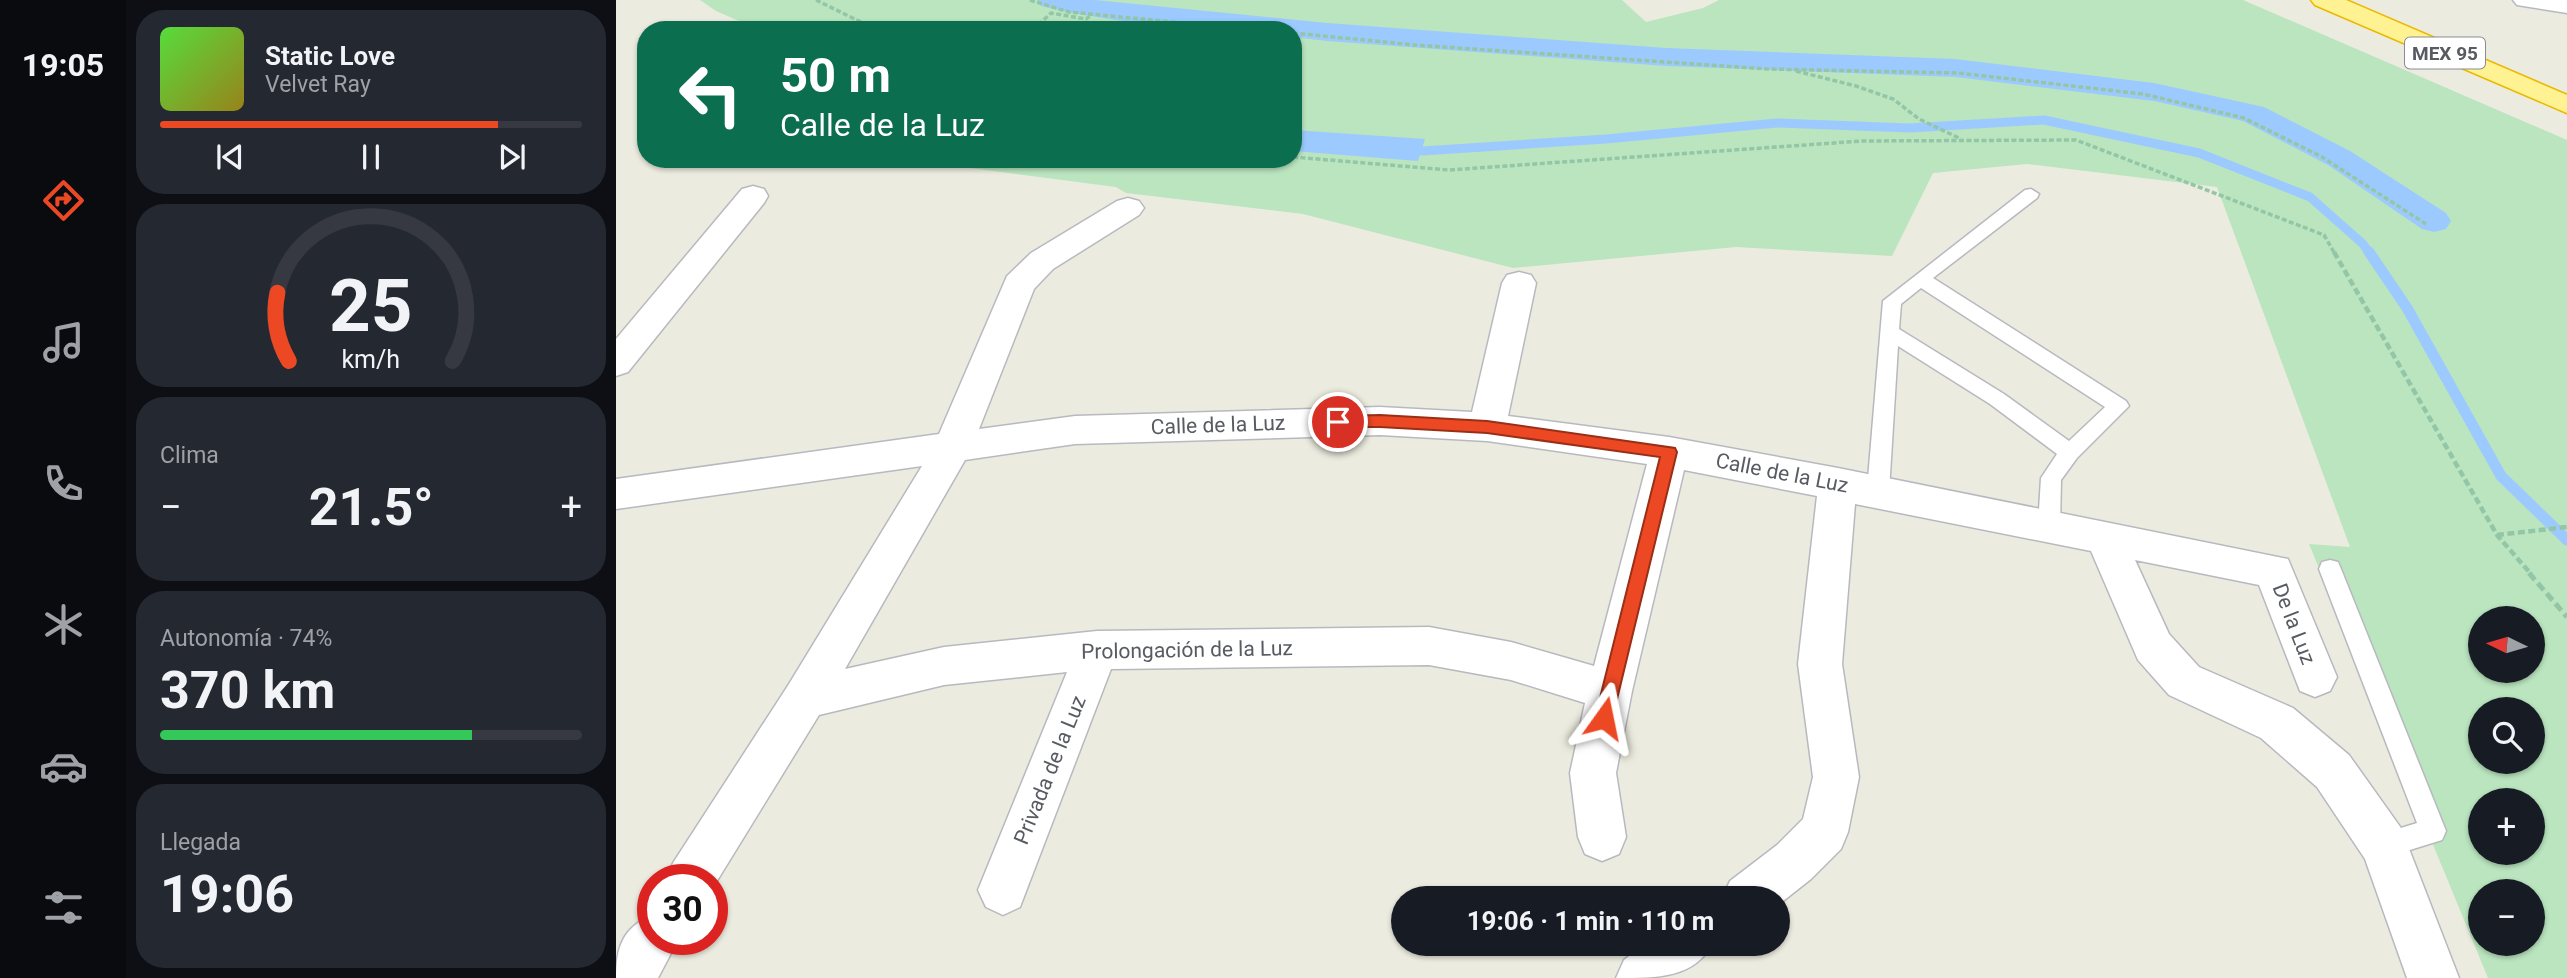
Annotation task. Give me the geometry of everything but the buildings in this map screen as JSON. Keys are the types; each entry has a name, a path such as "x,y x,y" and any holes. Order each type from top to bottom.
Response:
{"highway":[{"name":"MEX 95","path":"2324,0 2567,105"},
{"name":"MEX 95","path":"2376,0 2519,57"}],"street":[{"path":"2526,0 2567,5"},
{"path":"616,363 753,196"},
{"path":"700,864 805,698 952,449 1019,284 1042,261 1128,208"},
{"path":"1487,427 1519,283"},
{"name":"Calle de la Luz","path":"629,492 1075,430 1380,421 1487,427 1669,452 2274,570"},
{"path":"1602,836 1593,773 1610,691 1669,452"},
{"path":"1763,886 1794,862 1824,832 1836,777 1820,664 1858,487"},
{"path":"616,523 629,492"},
{"path":"2105,537 2152,647 2184,681 2277,723 2333,771 2384,845 2433,978"},
{"name":"De la Luz","path":"2274,570 2315,677"},
{"name":"Prolongación de la Luz","path":"805,698 944,666 1097,650 1429,646 1511,661 1610,691"},
{"name":"Privada de la Luz","path":"1003,890 1097,650"},
{"path":"629,978 644,955"},
{"path":"1642,978 1671,956"}],"lane":[{"path":"1858,487 1889,331 1892,301 2031,194"},
{"path":"1921,279 2119,406 2070,452 2051,478 2049,526"},
{"path":"1889,331 1997,399 2070,452"},
{"path":"2330,569 2433,831 2384,845"}],"path":[{"path":"816,0 859,21"},
{"path":"1030,0 1069,12 1164,21"},
{"path":"1043,21 1051,13 1086,19 1092,14"},
{"path":"1302,34 1428,46 1792,69 1971,74 2143,94 2244,118 2322,157 2426,224"},
{"path":"1792,69 1892,99 1923,120 1964,141"},
{"path":"2497,536 2565,526"}],"green space":[{"path":"700,0 1622,0 1646,22 1703,8 1719,0 2243,0 2567,140 2567,978 2488,978 2479,956 2545,956 2545,879 2468,879 2468,930 2309,544 2350,547 2217,187 2027,164 1933,173 1892,256 1736,247 1513,268 1303,214 1126,193 1116,187 971,168 1302,168 1302,21 739,21 716,11"}],"water":[{"path":"1302,131 1425,139 1418,161 1302,152"}],"waterway":[{"path":"1051,0 1108,11 1212,21"},
{"path":"1302,30 1666,57 1955,68 2154,92 2253,114 2339,158 2434,221"},
{"path":"1422,151 1606,139 1777,123 1910,128 2044,120 2199,153 2310,197 2363,244 2370,254"},
{"path":"2369,252 2407,308 2501,476 2567,540"}],"route":[{"path":"1338,422 1380,421 1487,427 1669,452 1604,718"}]}
